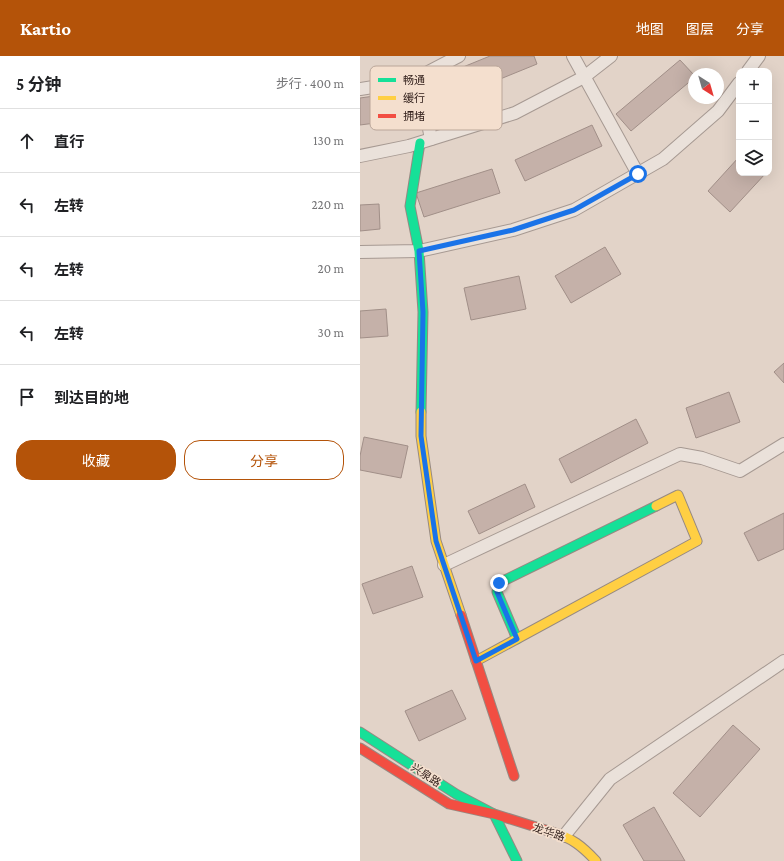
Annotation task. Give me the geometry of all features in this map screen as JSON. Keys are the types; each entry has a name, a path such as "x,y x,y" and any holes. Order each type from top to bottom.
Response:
{"street":[{"path":"440,66 459,56"},
{"path":"573,56 638,174"},
{"path":"502,117 515,113 584,77 611,56"},
{"path":"750,68 759,56"},
{"path":"360,89 370,87"},
{"path":"360,252 419,251 513,230 574,210 663,159 718,111 736,87"},
{"path":"425,130 426,141 410,206 419,251 423,312 421,436 436,541 514,776"},
{"path":"360,156 426,141 461,130"},
{"path":"444,565 680,454 702,458 740,471 784,444"},
{"path":"476,661 517,639 697,541 678,495 499,583 497,592 517,639"},
{"path":"564,836 610,779 784,661"},
{"name":"兴泉路","path":"360,732 456,794 494,814"},
{"name":"兴泉路","path":"360,748 449,804 494,814"},
{"path":"494,814 516,860"},
{"name":"龙华路","path":"494,814 564,836 582,846 596,861"}],"building":[{"path":"490,56 534,56 537,64 502,78 502,66 466,66"},
{"path":"680,60 688,69 688,83 631,131 616,114"},
{"path":"370,97 370,124 360,125 360,98"},
{"path":"592,125 602,146 525,181 515,160"},
{"path":"736,160 736,176 763,176 730,212 708,191"},
{"path":"492,169 500,193 424,217 416,193"},
{"path":"379,204 380,229 360,231 360,205"},
{"path":"605,247 621,274 571,303 555,276"},
{"path":"519,276 526,309 471,320 464,288"},
{"path":"386,309 388,336 360,338 360,311"},
{"path":"784,363 784,383 774,372"},
{"path":"729,392 740,422 696,438 686,408"},
{"path":"636,419 648,443 571,483 559,459"},
{"path":"364,437 408,446 401,478 360,470 360,456"},
{"path":"525,484 535,507 479,534 468,511"},
{"path":"784,513 784,549 758,561 744,533"},
{"path":"412,566 423,597 373,614 362,584"},
{"path":"452,690 466,719 419,741 405,711"},
{"path":"733,725 760,749 700,817 673,793"},
{"path":"654,807 685,861 644,861 623,825"}],"traffic: fast":[{"path":"420,143 410,206 419,251 423,312 421,412"},
{"path":"517,639 497,592 499,583 656,506"},
{"path":"360,732 456,794 494,814 517,861"}],"traffic: slow":[{"path":"421,412 421,436 436,541 461,615"},
{"path":"476,661 697,541 678,495 656,506"},
{"path":"552,832 576,843 596,861"}],"traffic: jam":[{"path":"461,615 514,776"},
{"path":"360,748 449,804 494,814 552,832"}],"route":[{"path":"499,583 497,592 517,639 476,661 436,541 421,436 423,312 419,251 513,230 574,210 638,174"}]}
